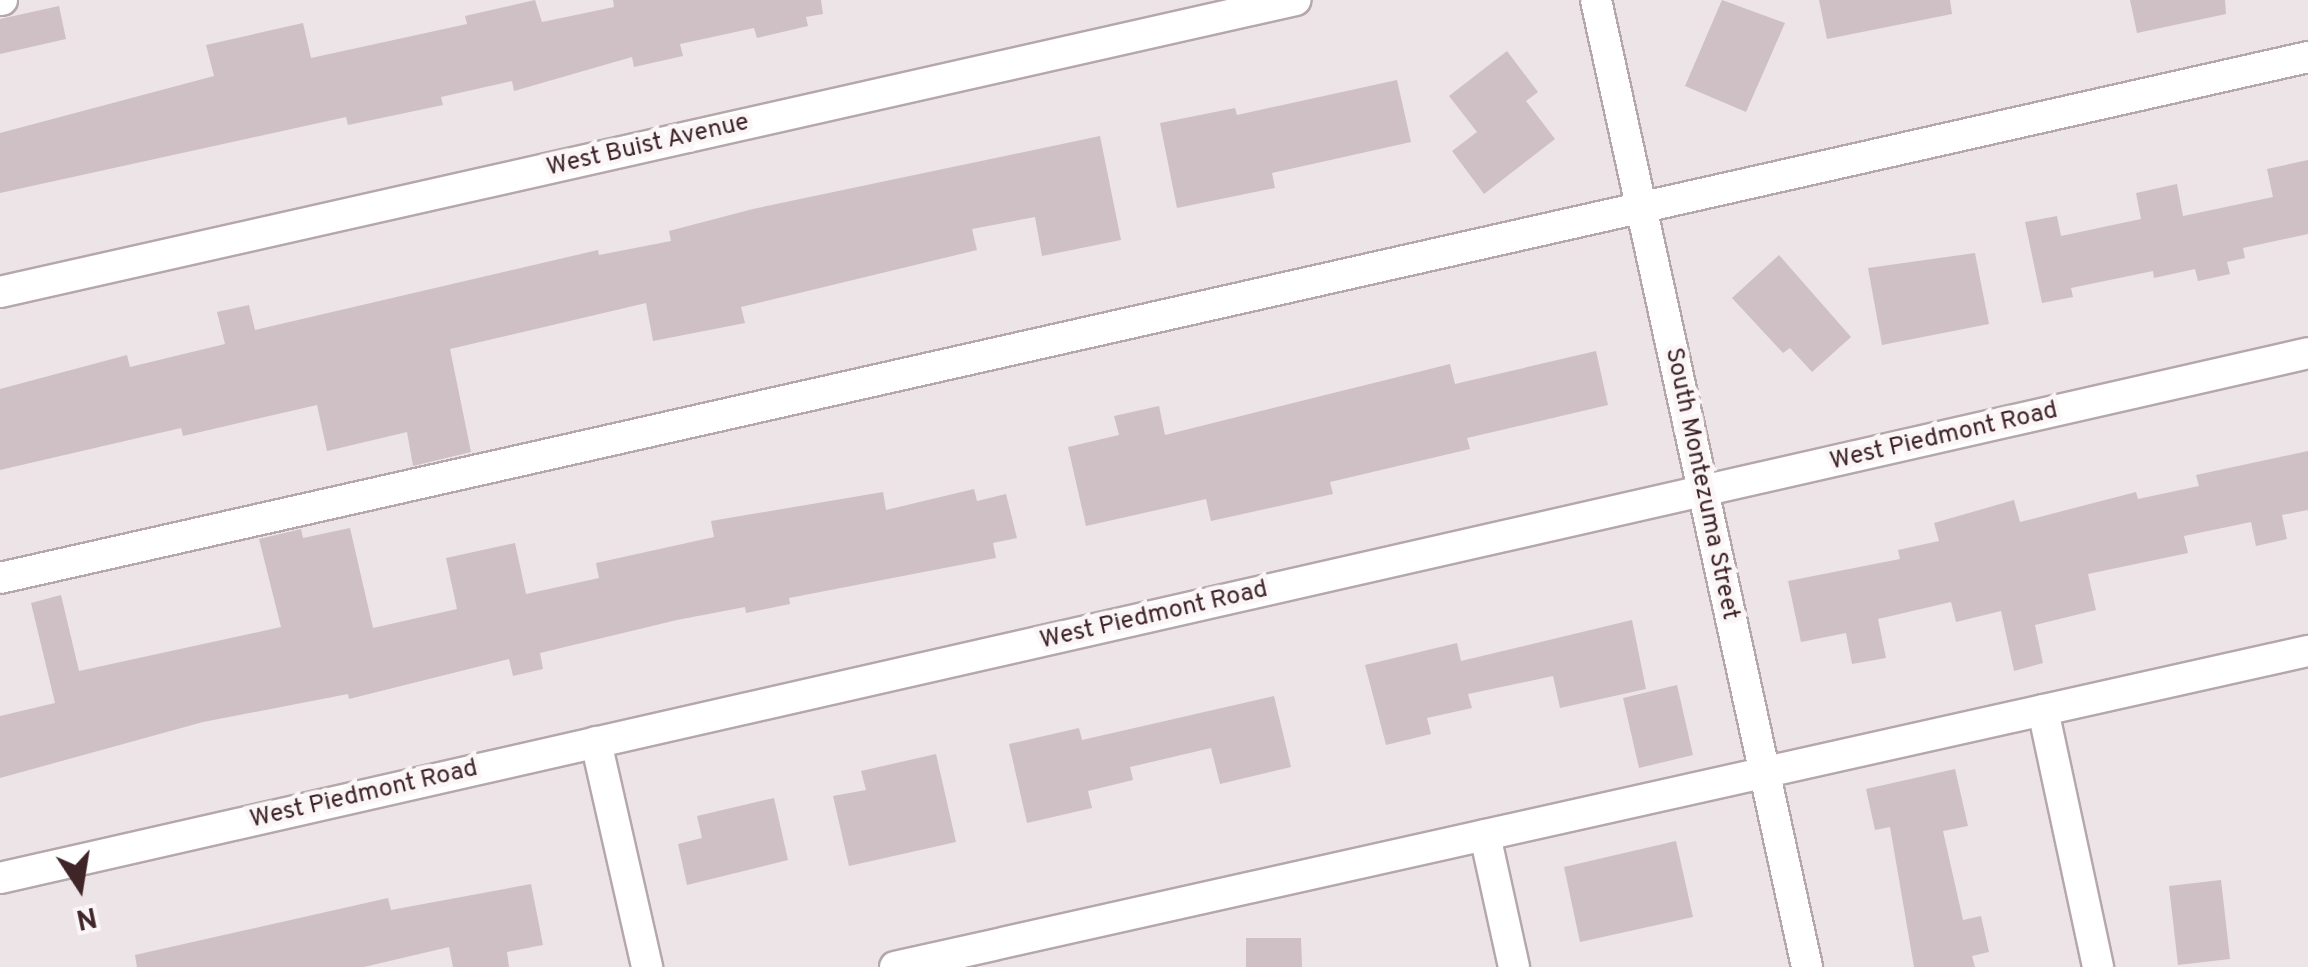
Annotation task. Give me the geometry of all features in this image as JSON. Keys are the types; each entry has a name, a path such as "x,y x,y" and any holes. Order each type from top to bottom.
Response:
{"street":[{"name":"West Buist Avenue","path":"0,292 1296,0"},
{"name":"South Montezuma Street","path":"1596,0 1807,967"},
{"path":"0,578 2308,57"},
{"name":"West Piedmont Road","path":"0,878 2308,353"},
{"path":"895,967 2308,651"},
{"path":"2042,710 2098,967"},
{"path":"596,742 647,967"},
{"path":"1484,835 1514,967"}],"building":[{"path":"535,0 542,22 614,7 613,0 821,0 823,14 806,17 808,26 757,38 754,28 680,44 683,56 634,67 632,57 514,91 512,81 441,97 443,105 348,125 346,117 0,193 0,133 214,76 206,45 303,23 311,58 467,24 465,16"},
{"path":"1722,0 1785,23 1746,112 1685,86"},
{"path":"1819,0 1950,0 1952,14 1827,39"},
{"path":"2130,0 2225,0 2226,14 2137,33"},
{"path":"59,6 66,39 0,54 0,19"},
{"path":"1507,51 1538,92 1526,101 1555,139 1484,194 1452,151 1477,132 1449,96"},
{"path":"1397,80 1411,142 1272,173 1275,188 1177,208 1160,123 1235,108 1237,115"},
{"path":"1100,136 1121,240 1042,256 1035,217 972,229 977,250 741,307 745,323 653,341 646,303 450,349 471,452 413,466 407,432 327,451 317,405 183,436 181,428 0,470 0,389 127,355 130,367 225,344 217,312 249,305 255,330 598,250 599,255 671,241 669,231 753,209"},
{"path":"2308,160 2308,234 2243,248 2245,258 2227,262 2230,274 2198,281 2195,269 2154,278 2153,271 2071,288 2073,297 2042,303 2025,222 2057,216 2061,236 2141,219 2136,193 2177,184 2183,216 2273,197 2267,169"},
{"path":"1975,253 1989,324 1882,345 1868,268"},
{"path":"1779,255 1851,337 1812,372 1790,348 1783,353 1732,298"},
{"path":"1596,351 1608,405 1467,438 1470,449 1330,482 1333,494 1211,521 1206,499 1086,526 1068,447 1119,435 1114,416 1159,406 1165,435 1450,364 1455,384"},
{"path":"2308,451 2308,510 2282,515 2287,539 2256,546 2251,522 2184,536 2188,553 2088,574 2096,610 2035,625 2043,663 2014,671 2001,611 1956,622 1951,602 1878,619 1886,658 1852,664 1846,633 1801,642 1788,581 1900,559 1898,550 1939,541 1934,523 2014,500 2020,522 2136,492 2138,499 2199,486 2196,475"},
{"path":"974,489 977,501 1006,494 1017,538 993,543 996,558 789,598 790,604 746,613 745,607 677,620 540,653 543,669 513,676 509,659 349,699 348,694 203,722 0,778 0,716 55,703 31,603 61,595 79,671 281,627 259,539 301,529 303,538 350,528 373,628 457,609 446,558 515,543 526,594 599,578 596,563 714,537 711,521 883,492 886,510"},
{"path":"1632,620 1646,689 1560,708 1553,676 1468,694 1472,708 1427,718 1431,734 1386,745 1365,665 1457,643 1461,661"},
{"path":"1677,685 1693,755 1639,768 1623,698"},
{"path":"1274,696 1291,767 1220,784 1211,748 1130,767 1133,780 1088,791 1092,808 1027,823 1009,744 1079,728 1082,740"},
{"path":"936,754 956,842 849,866 833,796 866,790 861,771"},
{"path":"1955,769 1968,826 1943,831 1963,920 1981,916 1989,952 1972,956 1975,967 1914,967 1890,827 1875,830 1866,789"},
{"path":"774,798 788,860 687,885 678,844 702,838 697,816"},
{"path":"1676,841 1693,917 1580,942 1564,867"},
{"path":"2221,880 2230,959 2178,965 2169,886"},
{"path":"531,884 543,945 507,952 509,967 453,967 449,947 364,967 137,967 135,955 388,898 391,910"},
{"path":"1246,938 1301,938 1302,967 1246,967"}]}
